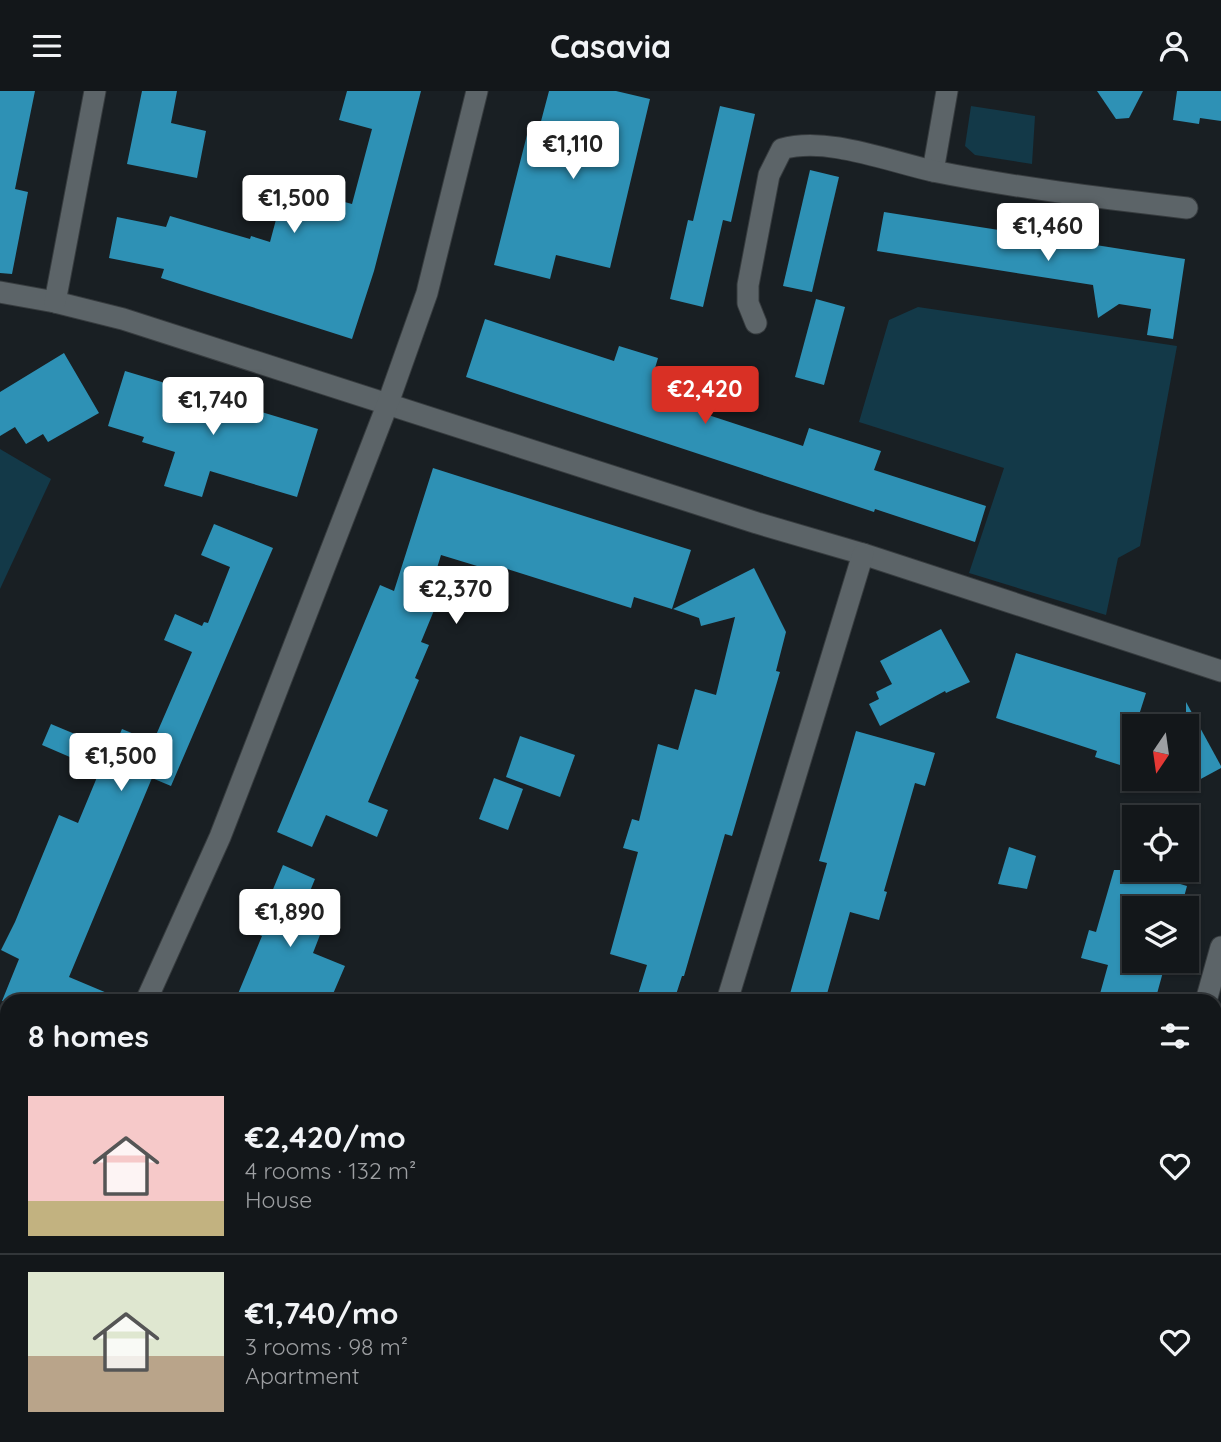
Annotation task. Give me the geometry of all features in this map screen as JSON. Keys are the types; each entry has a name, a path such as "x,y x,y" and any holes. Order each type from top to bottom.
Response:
{"street":[{"path":"55,302 95,91"},
{"path":"149,994 220,838 388,403 427,293 477,91"},
{"path":"933,170 947,91"},
{"path":"756,323 748,303 748,285 769,175 782,149 799,144 844,150 933,170 1064,193 1187,208"},
{"path":"1,294 55,302 123,319 757,523 863,554 1107,636 1221,671"},
{"path":"729,994 863,554"},
{"path":"1208,994 1221,947"}],"shaded area":[{"path":"971,106 1035,116 1032,164 975,155 965,146"},
{"path":"918,307 1177,346 1140,546 1118,558 1106,615 969,573 1004,468 859,422 889,320"},
{"path":"0,449 51,479 0,589"}],"building":[{"path":"0,91 35,91 15,189 28,192 12,274 0,273"},
{"path":"142,91 177,91 171,123 206,131 197,178 127,164"},
{"path":"347,91 421,91 374,271 352,339 161,278 164,269 109,258 117,217 166,227 170,216 250,239 251,236 270,242 285,186 352,204 372,129 339,120"},
{"path":"549,91 616,91 650,99 610,268 556,255 550,279 494,265 530,123 540,125"},
{"path":"1097,91 1143,91 1129,118 1116,119"},
{"path":"1177,91 1221,91 1221,121 1200,118 1199,124 1173,120"},
{"path":"720,106 755,114 731,222 723,220 703,307 670,299 688,220 693,221"},
{"path":"810,170 839,177 812,292 783,286"},
{"path":"884,212 1185,259 1173,339 1147,335 1151,309 1119,304 1098,318 1093,285 877,251"},
{"path":"816,299 845,307 824,385 795,377"},
{"path":"485,319 614,361 619,346 658,358 653,375 690,388 684,407 803,446 809,428 881,451 874,470 986,506 975,542 875,509 874,512 466,377"},
{"path":"64,353 99,413 48,442 43,434 26,444 15,427 0,436 0,392"},
{"path":"125,371 318,429 297,497 210,471 202,497 164,486 175,452 142,442 144,437 108,426"},
{"path":"433,468 691,550 672,609 634,597 631,608 501,567 500,573 441,555 426,604 435,608 421,642 429,645 415,678 419,680 368,802 388,810 377,837 326,815 312,847 277,832 380,585 394,591"},
{"path":"214,524 273,548 171,786 152,778 69,977 109,994 5,994 19,959 1,950 59,815 78,823 100,770 42,745 51,724 113,750 122,729 153,742 192,652 164,640 175,614 202,626 204,622 208,623 230,567 201,555"},
{"path":"754,568 786,632 776,671 780,672 732,836 725,834 684,976 676,994 638,994 647,965 610,954 638,852 623,848 632,819 639,821 658,744 678,750 695,689 716,695 735,617 701,626 699,618 673,609"},
{"path":"941,629 970,682 946,693 945,691 880,726 869,704 879,699 876,692 892,684 880,661"},
{"path":"1016,653 1146,693 1139,714 1122,714 1120,765 1095,757 1097,751 996,718"},
{"path":"1186,702 1193,714 1186,714"},
{"path":"1199,726 1221,766 1199,780"},
{"path":"856,731 935,753 925,786 915,783 884,891 887,892 879,920 850,912 827,994 790,994 827,863 819,861"},
{"path":"520,736 575,755 560,797 506,777"},
{"path":"494,778 523,789 508,830 479,819"},
{"path":"1009,847 1036,856 1027,889 998,884"},
{"path":"283,865 315,879 301,913 325,922 313,953 345,966 333,994 238,994 262,936 255,933"},
{"path":"1114,870 1122,870 1122,882 1174,882 1187,886 1184,896 1122,896 1122,973 1163,973 1157,994 1100,994 1108,965 1081,958 1089,930 1096,932"}]}
